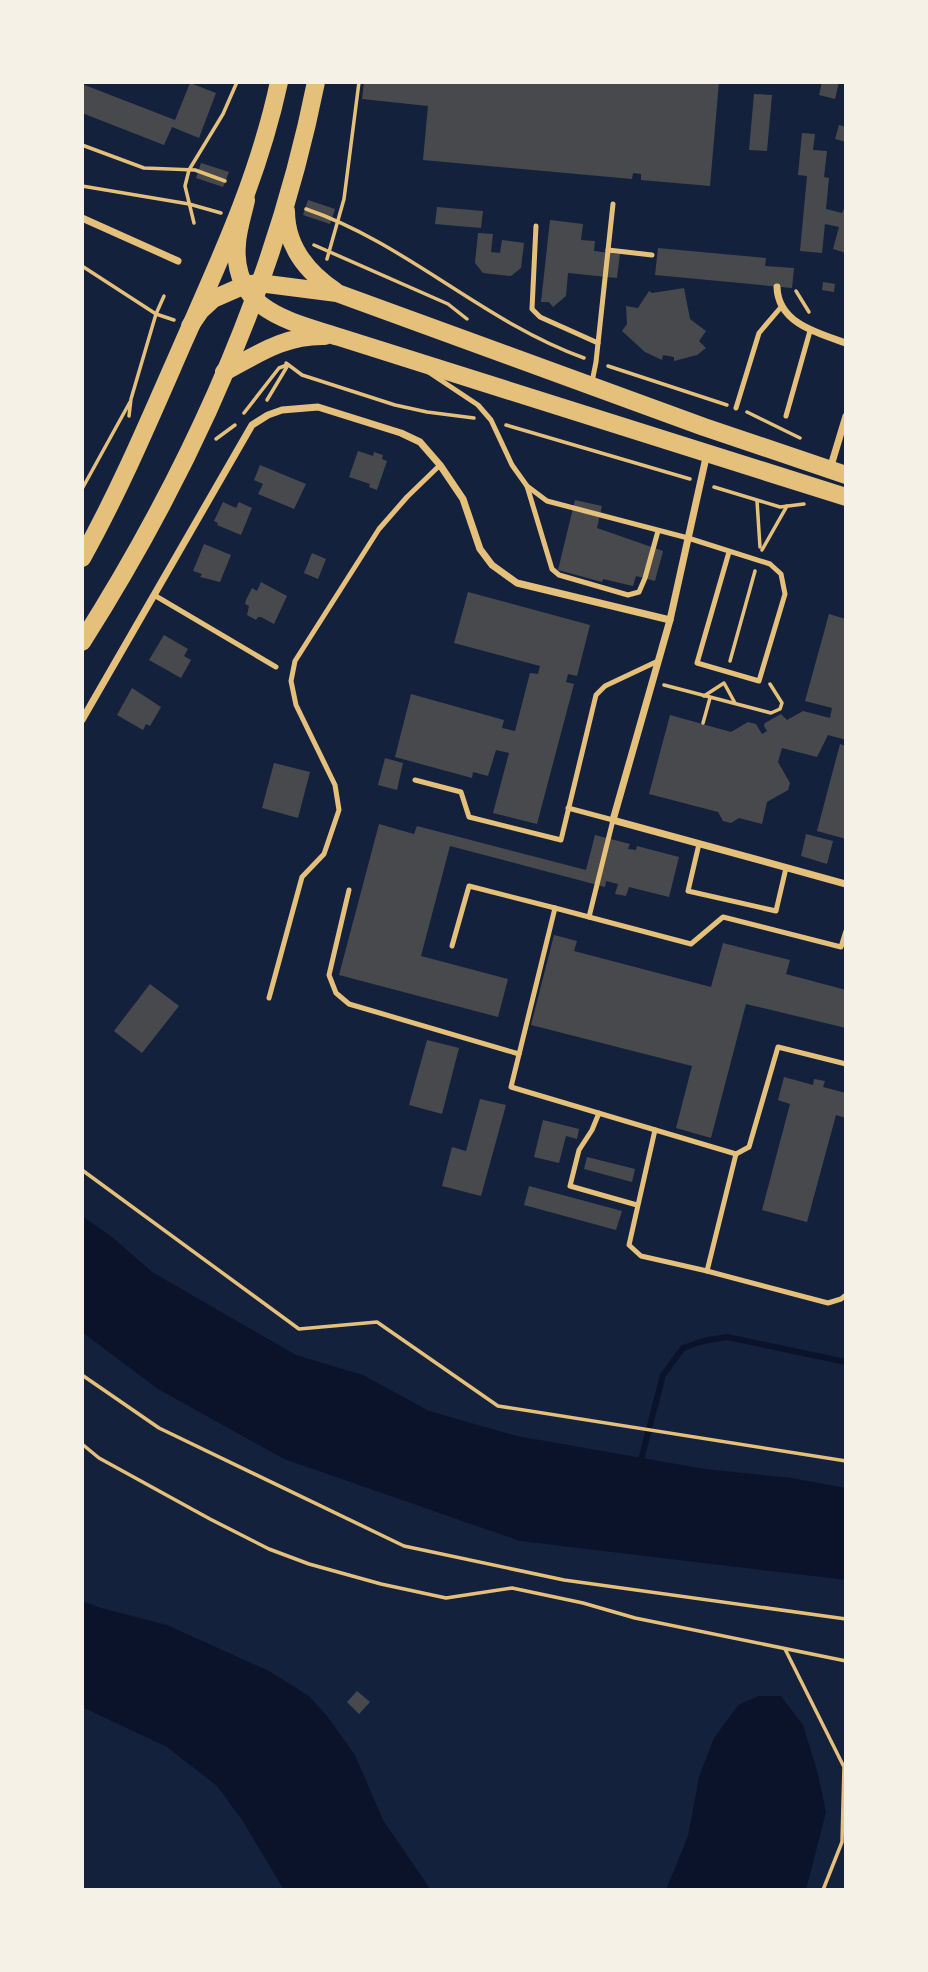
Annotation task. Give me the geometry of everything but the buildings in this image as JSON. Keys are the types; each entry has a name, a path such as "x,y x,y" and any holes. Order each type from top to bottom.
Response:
{"main road":[{"path":"279,82 268,130 246,200 237,245 238,267 265,310 339,337 846,497"},
{"path":"82,642 179,473 224,372 286,202 316,82"},
{"path":"82,558 125,475 246,200"},
{"path":"286,202 288,234 297,254 319,279 337,293"},
{"path":"190,326 213,299 253,289 316,289 337,293 704,427 838,472"},
{"path":"224,372 287,340 308,336 339,337"}],"street":[{"path":"82,218 178,261"},
{"path":"777,287 777,298 800,325 846,343"},
{"path":"82,720 252,425 282,410 318,407 401,433 420,442 440,465 463,499 480,549 492,565 517,583 670,620"},
{"path":"838,472 846,416"},
{"path":"707,452 670,620 613,820 846,884"}],"lane":[{"path":"591,385 613,204"},
{"path":"536,226 531,309 540,317 598,343"},
{"path":"608,250 652,255"},
{"path":"736,408 758,333 782,306"},
{"path":"786,416 810,331"},
{"path":"403,357 470,398 491,420 512,465 527,486 547,501 688,538 770,564 781,574 785,594 759,681 696,663 729,552"},
{"path":"269,998 302,877 324,854 339,810 335,785 296,705 291,681 295,661 379,529 440,465"},
{"path":"527,486 552,569 558,575 628,595 639,592 658,531"},
{"path":"154,595 276,667"},
{"path":"415,780 461,792 468,817 561,841 596,695 605,686 658,661"},
{"path":"568,808 613,820 589,917"},
{"path":"699,844 688,891 776,911 786,868"},
{"path":"452,946 469,886 691,944 723,917 844,948 846,931"},
{"path":"349,890 329,975 336,993 349,1004 519,1054"},
{"path":"555,908 510,1087 736,1154 749,1147 778,1047 846,1064"},
{"path":"599,1114 579,1150 570,1186 638,1205"},
{"path":"655,1130 629,1245 634,1252 828,1303 846,1295"},
{"path":"707,1271 736,1154"}],"path":[{"path":"194,223 185,186 189,170 223,114 237,82"},
{"path":"306,209 338,220 344,199 359,82"},
{"path":"82,145 144,168 189,170 225,181"},
{"path":"82,186 189,204 213,211"},
{"path":"305,241 418,289 448,304 470,321"},
{"path":"82,267 156,314"},
{"path":"796,290 804,306 817,319"},
{"path":"82,489 131,399 156,314 164,296"},
{"path":"289,364 302,375 395,405 491,420 780,508 804,504 814,508"},
{"path":"252,425 289,364"},
{"path":"213,441 232,428 279,368 289,364"},
{"path":"757,500 760,554 787,506"},
{"path":"704,696 724,683 758,561"},
{"path":"652,682 771,713 782,706 774,690"},
{"path":"724,683 736,704"},
{"path":"703,723 710,698"},
{"path":"82,1170 299,1329 377,1322 498,1406 846,1461"},
{"path":"82,1375 159,1428 404,1546 564,1580 846,1619"},
{"path":"82,1444 99,1458 210,1519 270,1549 309,1564 446,1598 512,1588 583,1603 635,1618 846,1661"},
{"path":"785,1648 844,1767 842,1842 823,1890"}],"water":[{"path":"82,1216 112,1237 152,1272 296,1355 363,1375 429,1411 517,1436 705,1469 792,1478 846,1488 846,1580 520,1541 284,1459 158,1389 82,1332"},
{"path":"82,1601 167,1625 269,1671 309,1696 355,1755 383,1820 431,1890 284,1890 242,1820 217,1786 167,1747 82,1707"},
{"path":"759,1696 781,1696 803,1725 818,1774 826,1812 806,1890 666,1890 688,1836 699,1777 714,1738 738,1705"}],"waterway":[{"path":"640,1464 663,1375 683,1348 727,1337 846,1362"}]}
